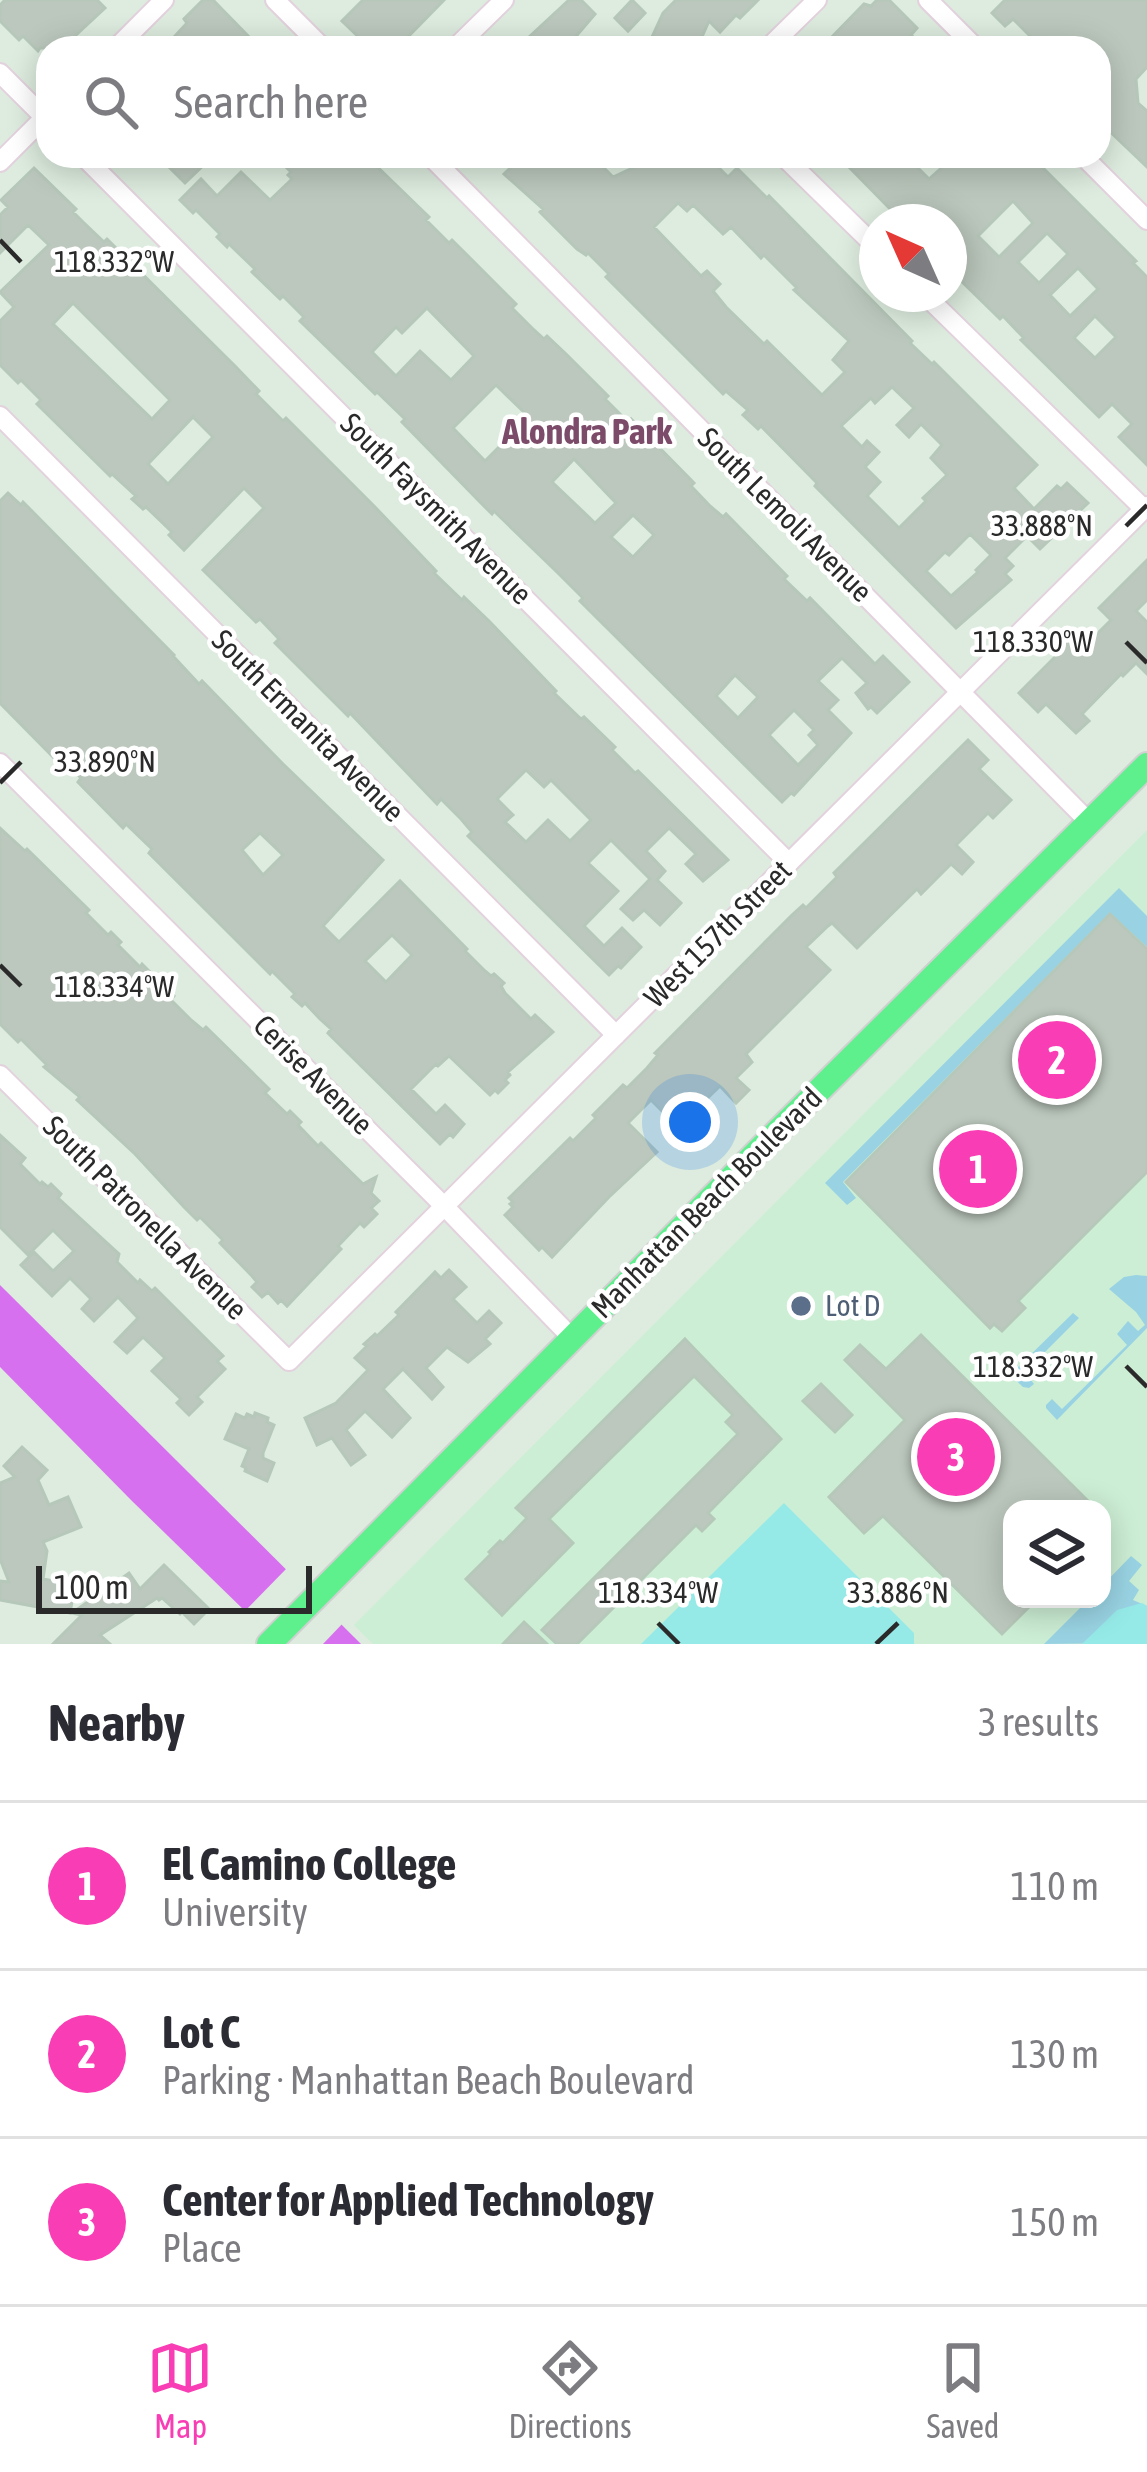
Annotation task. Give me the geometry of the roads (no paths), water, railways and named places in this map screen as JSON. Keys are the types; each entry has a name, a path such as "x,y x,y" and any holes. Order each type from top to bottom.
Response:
{"main road":[{"name":"Manhattan Beach Boulevard","path":"271,1642 1147,765"}],"street":[{"path":"128,36 164,0"},
{"path":"275,0 311,36"},
{"path":"467,36 504,0"},
{"path":"780,36 817,0"},
{"path":"928,0 964,36"},
{"path":"0,74 36,108"},
{"path":"0,162 36,128"},
{"name":"South Faysmith Avenue","path":"94,168 789,863"},
{"name":"South Lemoli Avenue","path":"442,168 1089,822"},
{"path":"795,168 859,230"},
{"path":"1095,168 1147,220"},
{"path":"943,312 1146,507"},
{"name":"South Ermanita Avenue","path":"0,416 616,1035"},
{"name":"West 157th Street","path":"289,1361 1146,507"},
{"name":"Cerise Avenue","path":"0,763 572,1338"},
{"name":"South Patronella Avenue","path":"0,1075 289,1361"}],"place":[{"name":"Lot C","path":"1057,1060"},
{"name":"El Camino College","path":"978,1169"},
{"name":"Lot D","path":"801,1306"},
{"name":"Center for Applied Technology","path":"956,1457"}],"district":[{"name":"Alondra Park","path":"587,431"}]}
